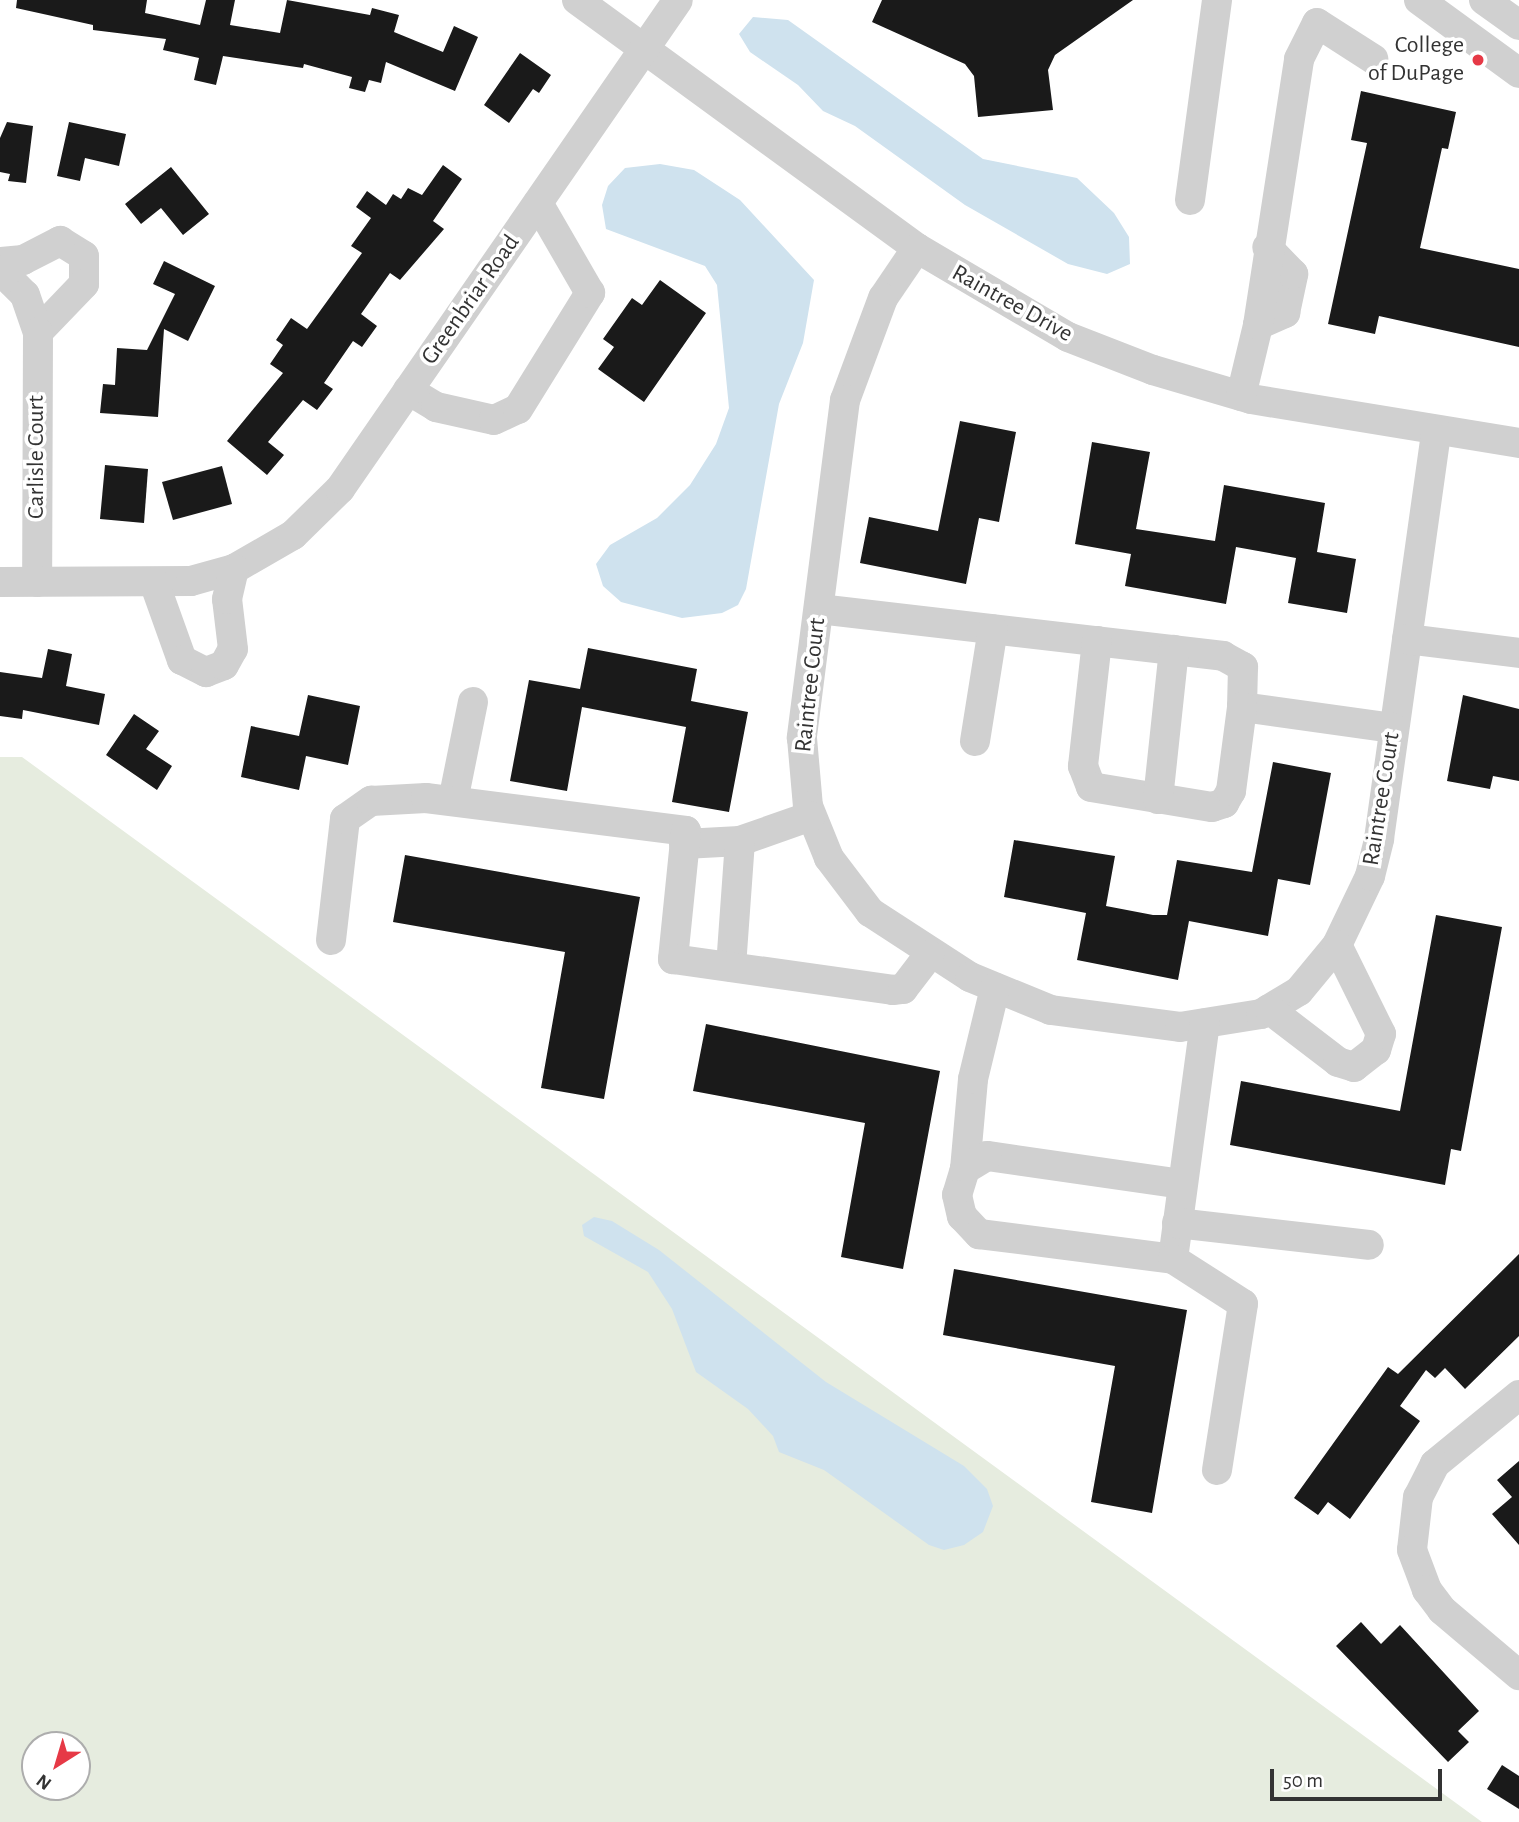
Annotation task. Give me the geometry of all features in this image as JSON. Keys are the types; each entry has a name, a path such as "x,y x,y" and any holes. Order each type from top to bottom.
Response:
{"street":[{"name":"Raintree Drive","path":"578,0 917,248 1068,337 1241,396 1519,443"},
{"name":"Greenbriar Road","path":"0,582 191,581 234,569 293,535 318,513 408,390 678,0"},
{"path":"1190,200 1217,0"},
{"path":"1419,0 1519,73"},
{"path":"1484,0 1519,25"},
{"path":"1241,396 1258,325 1267,247 1299,59 1317,23 1373,59"},
{"path":"408,390 436,407 494,421 518,410 590,293 538,204"},
{"path":"0,262 23,260 60,241 84,256 84,284 38,332"},
{"name":"Raintree Court","path":"917,248 883,298 849,382 802,738 811,816 847,887 870,912 929,955 995,988 1093,1019 1205,1023 1269,1009 1299,991 1338,945 1370,876 1436,430"},
{"name":"Carlisle Court","path":"0,270 25,295 38,332 37,582"},
{"path":"154,582 182,660 206,672 224,665 233,649 227,599 234,569"},
{"path":"819,609 1097,641 1174,650 1237,661 1245,676 1229,798 1212,807 1158,799 1099,790 1084,776 1097,641"},
{"path":"975,741 993,629"},
{"path":"1407,639 1519,653"},
{"path":"1158,799 1174,650"},
{"path":"453,802 473,702"},
{"path":"1242,707 1394,728"},
{"path":"331,940 345,819 371,801 453,802 686,831 673,959 892,990 903,989 929,955"},
{"path":"684,844 740,841 811,816"},
{"path":"731,967 740,841"},
{"path":"1269,1009 1338,1062 1354,1067 1376,1050 1381,1034 1338,945"},
{"path":"995,988 973,1079 965,1169 957,1195 962,1216 979,1234 1173,1259 1243,1304 1217,1470"},
{"path":"1173,1259 1205,1023"},
{"path":"965,1169 987,1156 1182,1184"},
{"path":"1177,1223 1368,1245"},
{"path":"1519,1395 1435,1464 1418,1497 1412,1550 1427,1590 1442,1610 1519,1675"}],"shaded area":[{"path":"0,757 22,757 1482,1822 0,1822"}],"water":[{"path":"753,17 788,20 983,159 1077,178 1114,213 1129,237 1130,264 1107,274 1068,264 965,205 855,126 823,111 798,85 750,52 739,34"},
{"path":"660,164 694,170 740,200 814,280 803,343 779,404 746,589 738,605 722,613 682,618 621,602 603,586 596,564 610,545 657,518 690,485 716,444 729,408 717,285 705,266 606,229 602,205 608,186 625,168"},
{"path":"594,1217 612,1221 659,1250 826,1382 964,1466 987,1489 993,1506 983,1532 964,1545 944,1550 929,1545 824,1470 779,1452 773,1436 748,1409 696,1372 672,1309 648,1272 584,1236 582,1225"}],"building":[{"path":"17,0 147,0 145,13 200,25 206,0 235,0 230,25 280,33 287,0 370,15 372,8 399,15 394,32 443,52 454,26 478,37 455,91 386,62 381,83 369,80 365,92 349,88 352,77 304,64 303,68 223,56 216,85 194,80 199,58 163,50 166,39 93,30 93,25 16,8"},
{"path":"882,0 1133,0 1055,55 1048,70 1053,110 978,117 974,76 965,64 872,22"},
{"path":"520,53 551,75 539,93 533,89 509,123 484,105"},
{"path":"1361,91 1456,112 1448,149 1442,148 1420,248 1519,269 1519,347 1379,316 1375,334 1328,324 1367,143 1351,140"},
{"path":"7,122 33,126 26,183 8,181 10,174 0,172 0,138"},
{"path":"69,122 126,134 119,166 85,158 80,181 57,176"},
{"path":"443,165 462,179 433,221 444,229 400,280 390,273 361,314 377,326 362,347 353,341 324,383 333,389 317,410 303,400 268,442 284,455 267,475 227,441 283,373 270,364 283,345 276,340 291,318 307,329 362,253 351,246 371,218 356,207 367,191 386,205 393,194 401,199 408,188 422,195"},
{"path":"171,167 209,214 183,235 161,208 141,224 125,204"},
{"path":"164,261 215,286 188,341 164,329 158,417 100,413 103,384 115,385 117,348 147,350 175,294 153,284"},
{"path":"660,280 706,313 644,402 598,369 614,347 603,339 632,298 642,305"},
{"path":"960,421 1016,432 999,522 979,518 966,584 860,563 869,517 938,531"},
{"path":"1092,442 1150,452 1136,529 1215,541 1224,485 1325,503 1317,552 1356,559 1347,613 1288,603 1296,558 1236,547 1226,604 1125,586 1131,554 1075,544"},
{"path":"105,465 148,469 144,523 100,519"},
{"path":"222,466 232,504 173,520 162,482"},
{"path":"588,648 697,669 691,701 748,712 729,812 672,802 686,727 582,707 567,791 510,781 529,680 580,689"},
{"path":"48,649 72,654 66,686 105,694 99,725 23,710 22,719 0,716 0,672 42,678"},
{"path":"308,695 360,706 348,765 306,756 299,790 241,777 251,726 299,736"},
{"path":"1463,695 1519,709 1519,781 1493,776 1490,789 1447,781"},
{"path":"134,714 159,731 146,749 172,766 157,790 106,755"},
{"path":"1273,762 1331,773 1310,885 1278,879 1268,936 1189,921 1178,980 1077,960 1086,913 1004,897 1014,840 1115,856 1106,906 1167,915 1177,860 1252,872"},
{"path":"405,855 640,897 604,1099 541,1088 565,952 393,922"},
{"path":"1436,915 1502,927 1461,1151 1451,1149 1445,1185 1230,1145 1241,1081 1400,1111"},
{"path":"706,1024 940,1071 903,1269 841,1257 865,1123 693,1091"},
{"path":"1519,1254 1519,1336 1465,1389 1445,1368 1435,1378 1426,1370 1400,1406 1420,1421 1350,1519 1328,1502 1318,1515 1294,1498 1388,1367 1398,1374"},
{"path":"954,1269 1187,1310 1152,1513 1091,1502 1115,1366 943,1335"},
{"path":"1519,1461 1519,1545 1492,1514 1512,1497 1497,1480"},
{"path":"1361,1622 1381,1644 1400,1625 1479,1711 1458,1731 1469,1742 1448,1762 1336,1646"},
{"path":"1502,1765 1519,1776 1519,1809 1487,1789"}],"place":[{"name":"College of DuPage","path":"1478,60"}]}
